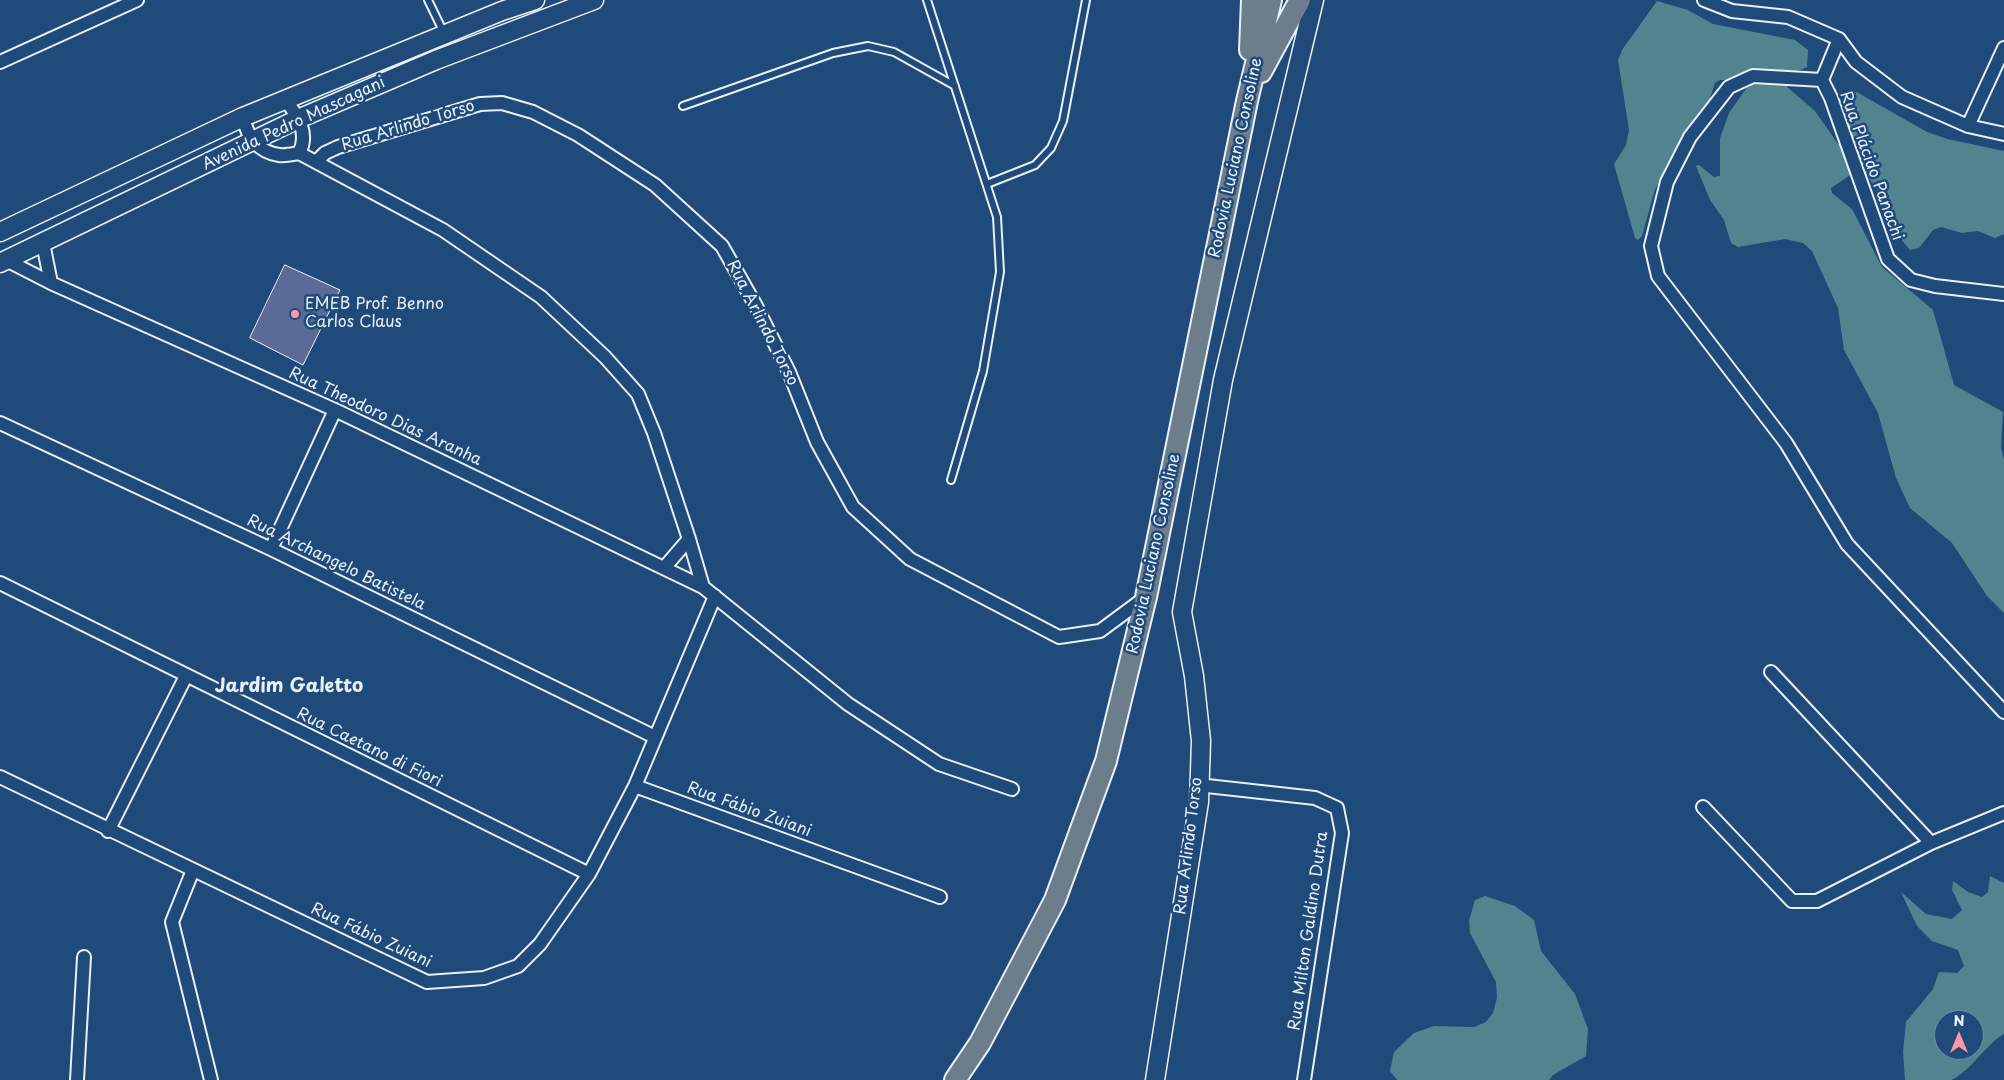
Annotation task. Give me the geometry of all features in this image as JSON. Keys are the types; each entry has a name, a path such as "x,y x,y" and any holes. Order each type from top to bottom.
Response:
{"main road":[{"name":"Avenida Pedro Mascagani","path":"0,232 243,117 502,11 535,0"},
{"name":"Avenida Pedro Mascagani","path":"3,261 254,142 298,119 436,60 594,0"},
{"path":"1247,101 1252,0"},
{"name":"Rodovia Luciano Consoline","path":"955,1080 980,1043 1054,900 1106,761 1146,597 1247,101 1271,0"},
{"path":"1247,101 1300,0"},
{"name":"Rua Arlindo Torso","path":"1155,1080 1198,802 1201,741 1194,676 1182,612 1223,380 1314,0"}],"street":[{"path":"0,62 136,0"},
{"path":"1704,0 1732,11 1788,16 1839,39 1856,62 1902,97 1968,126 2004,134"},
{"path":"1839,39 1822,80 1753,76 1728,87 1690,137 1667,182 1651,246 1658,276 1786,443 1847,544 2004,712"},
{"path":"1968,126 2004,48"},
{"name":"Rua Plácido Panachi","path":"1822,80 1831,98 1888,260 1910,280 1935,286 2004,294"},
{"path":"285,99 303,130 304,144 299,153"},
{"name":"Rua Arlindo Torso","path":"316,162 325,153 338,147 480,104 502,102 540,116 578,136 655,185 722,246 756,306 789,372 817,442 853,507 910,559 1059,637 1100,631 1146,597"},
{"path":"243,117 245,127 254,142 264,150 280,156 299,153 451,236 542,297 605,357 638,394 654,434 689,539 702,587"},
{"path":"43,242 52,283"},
{"name":"Rua Theodoro Dias Aranha","path":"3,261 335,410 702,587 848,704 939,764 1012,789"},
{"path":"271,549 335,410"},
{"name":"Rua Archangelo Batistela","path":"0,423 271,549 655,737"},
{"path":"664,568 689,539"},
{"name":"Rua Caetano di Fiori","path":"0,583 589,874"},
{"path":"635,786 715,596"},
{"path":"1771,672 1931,843"},
{"path":"108,831 186,676"},
{"name":"Rua Fábio Zuiani","path":"0,777 108,831 427,982 484,978 518,966 540,944 589,874 635,786 940,897"},
{"name":"Rua Milton Galdino Dutra","path":"1198,785 1315,798 1337,808 1342,833 1304,1080"},
{"path":"1703,807 1792,901 1817,901 1931,843 2004,813"},
{"path":"193,870 172,922 211,1080"},
{"path":"77,1080 84,957"}],"lane":[{"path":"428,0 445,34"},
{"path":"927,0 997,217 1000,272 983,371 951,480"},
{"path":"987,184 1035,165 1051,148 1063,121 1086,0"},
{"path":"683,106 833,53 868,46 894,52 955,86"}],"green space":[{"path":"1657,1 1688,10 1713,24 1795,40 1808,50 1807,67 1791,74 1787,87 1815,111 1838,144 1844,143 1846,137 1848,124 1847,97 1848,91 1853,90 1927,132 1947,139 2004,151 2004,234 1995,238 1978,231 1962,233 1941,227 1933,230 1919,248 1910,250 1900,238 1888,205 1868,177 1853,173 1831,188 1832,193 1852,209 1882,267 1933,310 1954,385 2003,412 2001,448 2004,460 2004,613 1987,596 1952,543 1910,508 1896,478 1878,413 1844,350 1838,308 1812,251 1803,243 1785,239 1738,247 1731,243 1724,220 1710,200 1696,166 1699,165 1714,177 1720,176 1720,138 1729,113 1747,87 1745,80 1720,80 1715,83 1706,110 1655,189 1642,236 1638,240 1635,238 1614,164 1626,145 1629,130 1618,60 1622,50"},
{"path":"1990,876 2004,883 2004,1034 1984,1051 1984,1010 1934,1010 1934,1060 1975,1060 1951,1080 1905,1080 1903,1052 1906,1022 1933,989 1939,972 1957,973 1964,966 1958,950 1932,941 1917,926 1901,892 1926,914 1952,919 1962,910 1952,890 1953,881 1968,892 1982,897 1988,892"},
{"path":"1485,896 1515,906 1534,920 1541,951 1575,994 1588,1029 1586,1056 1553,1075 1549,1080 1397,1080 1390,1071 1394,1052 1414,1033 1434,1026 1474,1027 1486,1022 1493,1013 1497,998 1496,982 1470,933 1469,921 1475,900"}],"building":[{"name":"EMEB Prof. Benno Carlos Claus","path":"285,265 340,290 303,365 250,338"}],"place":[{"name":"EMEB Prof. Benno Carlos Claus","path":"295,314"}],"district":[{"name":"Jardim Galetto","path":"289,687"}]}
